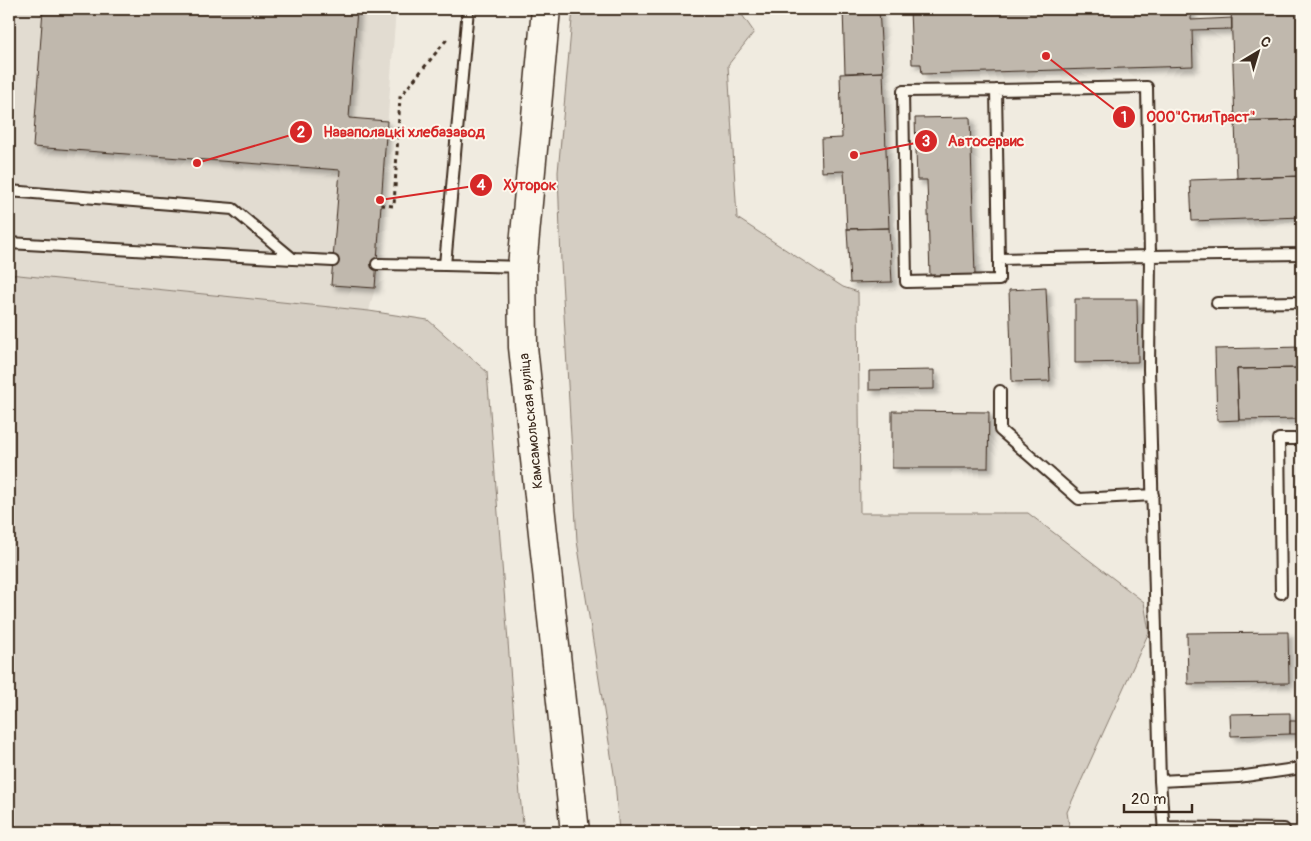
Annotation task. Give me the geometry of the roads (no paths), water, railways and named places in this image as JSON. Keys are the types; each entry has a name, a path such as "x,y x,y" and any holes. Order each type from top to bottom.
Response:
{"main road":[{"name":"Камсамольская вуліца","path":"546,9 522,267 523,347 575,832"}],"lane":[{"path":"445,265 468,12"},
{"path":"996,90 999,280 906,282 904,91 1147,87 1150,256 1149,369 1160,781 1164,830 1284,829"},
{"path":"9,191 233,209 293,259"},
{"path":"9,243 333,261"},
{"path":"999,259 1302,254"},
{"path":"377,264 522,267"},
{"path":"1217,303 1302,302"},
{"path":"1000,391 1000,430 1079,499 1153,495"},
{"path":"1281,593 1279,439 1302,439"},
{"path":"1160,781 1238,777 1302,768"}],"place":[{"name":"ООО\"СтилТраст\"","path":"1046,56"},
{"name":"Автосервис","path":"854,155"},
{"name":"Наваполацкі хлебазавод","path":"197,163"},
{"name":"Хуторок","path":"380,200"}]}
